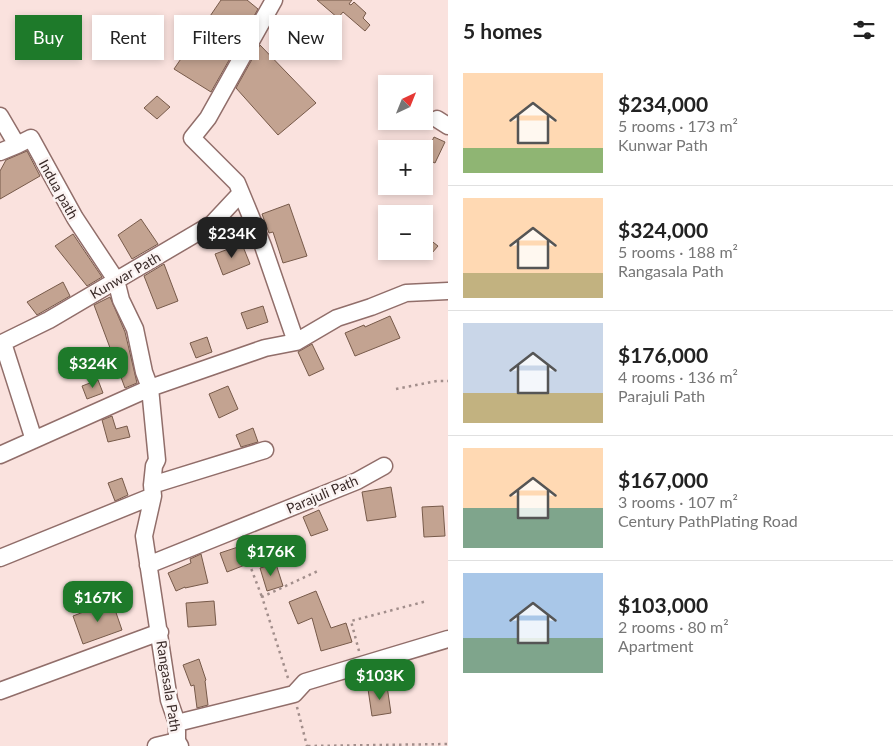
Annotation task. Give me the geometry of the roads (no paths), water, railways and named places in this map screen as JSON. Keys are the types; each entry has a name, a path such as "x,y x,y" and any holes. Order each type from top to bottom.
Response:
{"street":[{"path":"274,0 208,118 192,138 237,183 263,246 296,342"},
{"path":"0,116 16,145 0,152"},
{"name":"Indua path","path":"16,145 31,138 75,218 116,280"},
{"name":"Kunwar Path","path":"2,343 49,320 212,224 241,193"},
{"name":"Rangasala Path","path":"116,280 121,300 135,329 144,372 150,388 156,460 153,491 144,536 169,700 177,723 179,743"},
{"path":"0,455 150,388 266,348 296,342 337,318 406,293 448,291"},
{"path":"2,343 34,440"},
{"path":"0,558 153,491 265,450"},
{"name":"Parajuli Path","path":"148,565 357,480 384,466"},
{"path":"0,691 160,632"},
{"path":"177,723 294,694 306,682 448,639"},
{"path":"156,746 179,743"}]}
